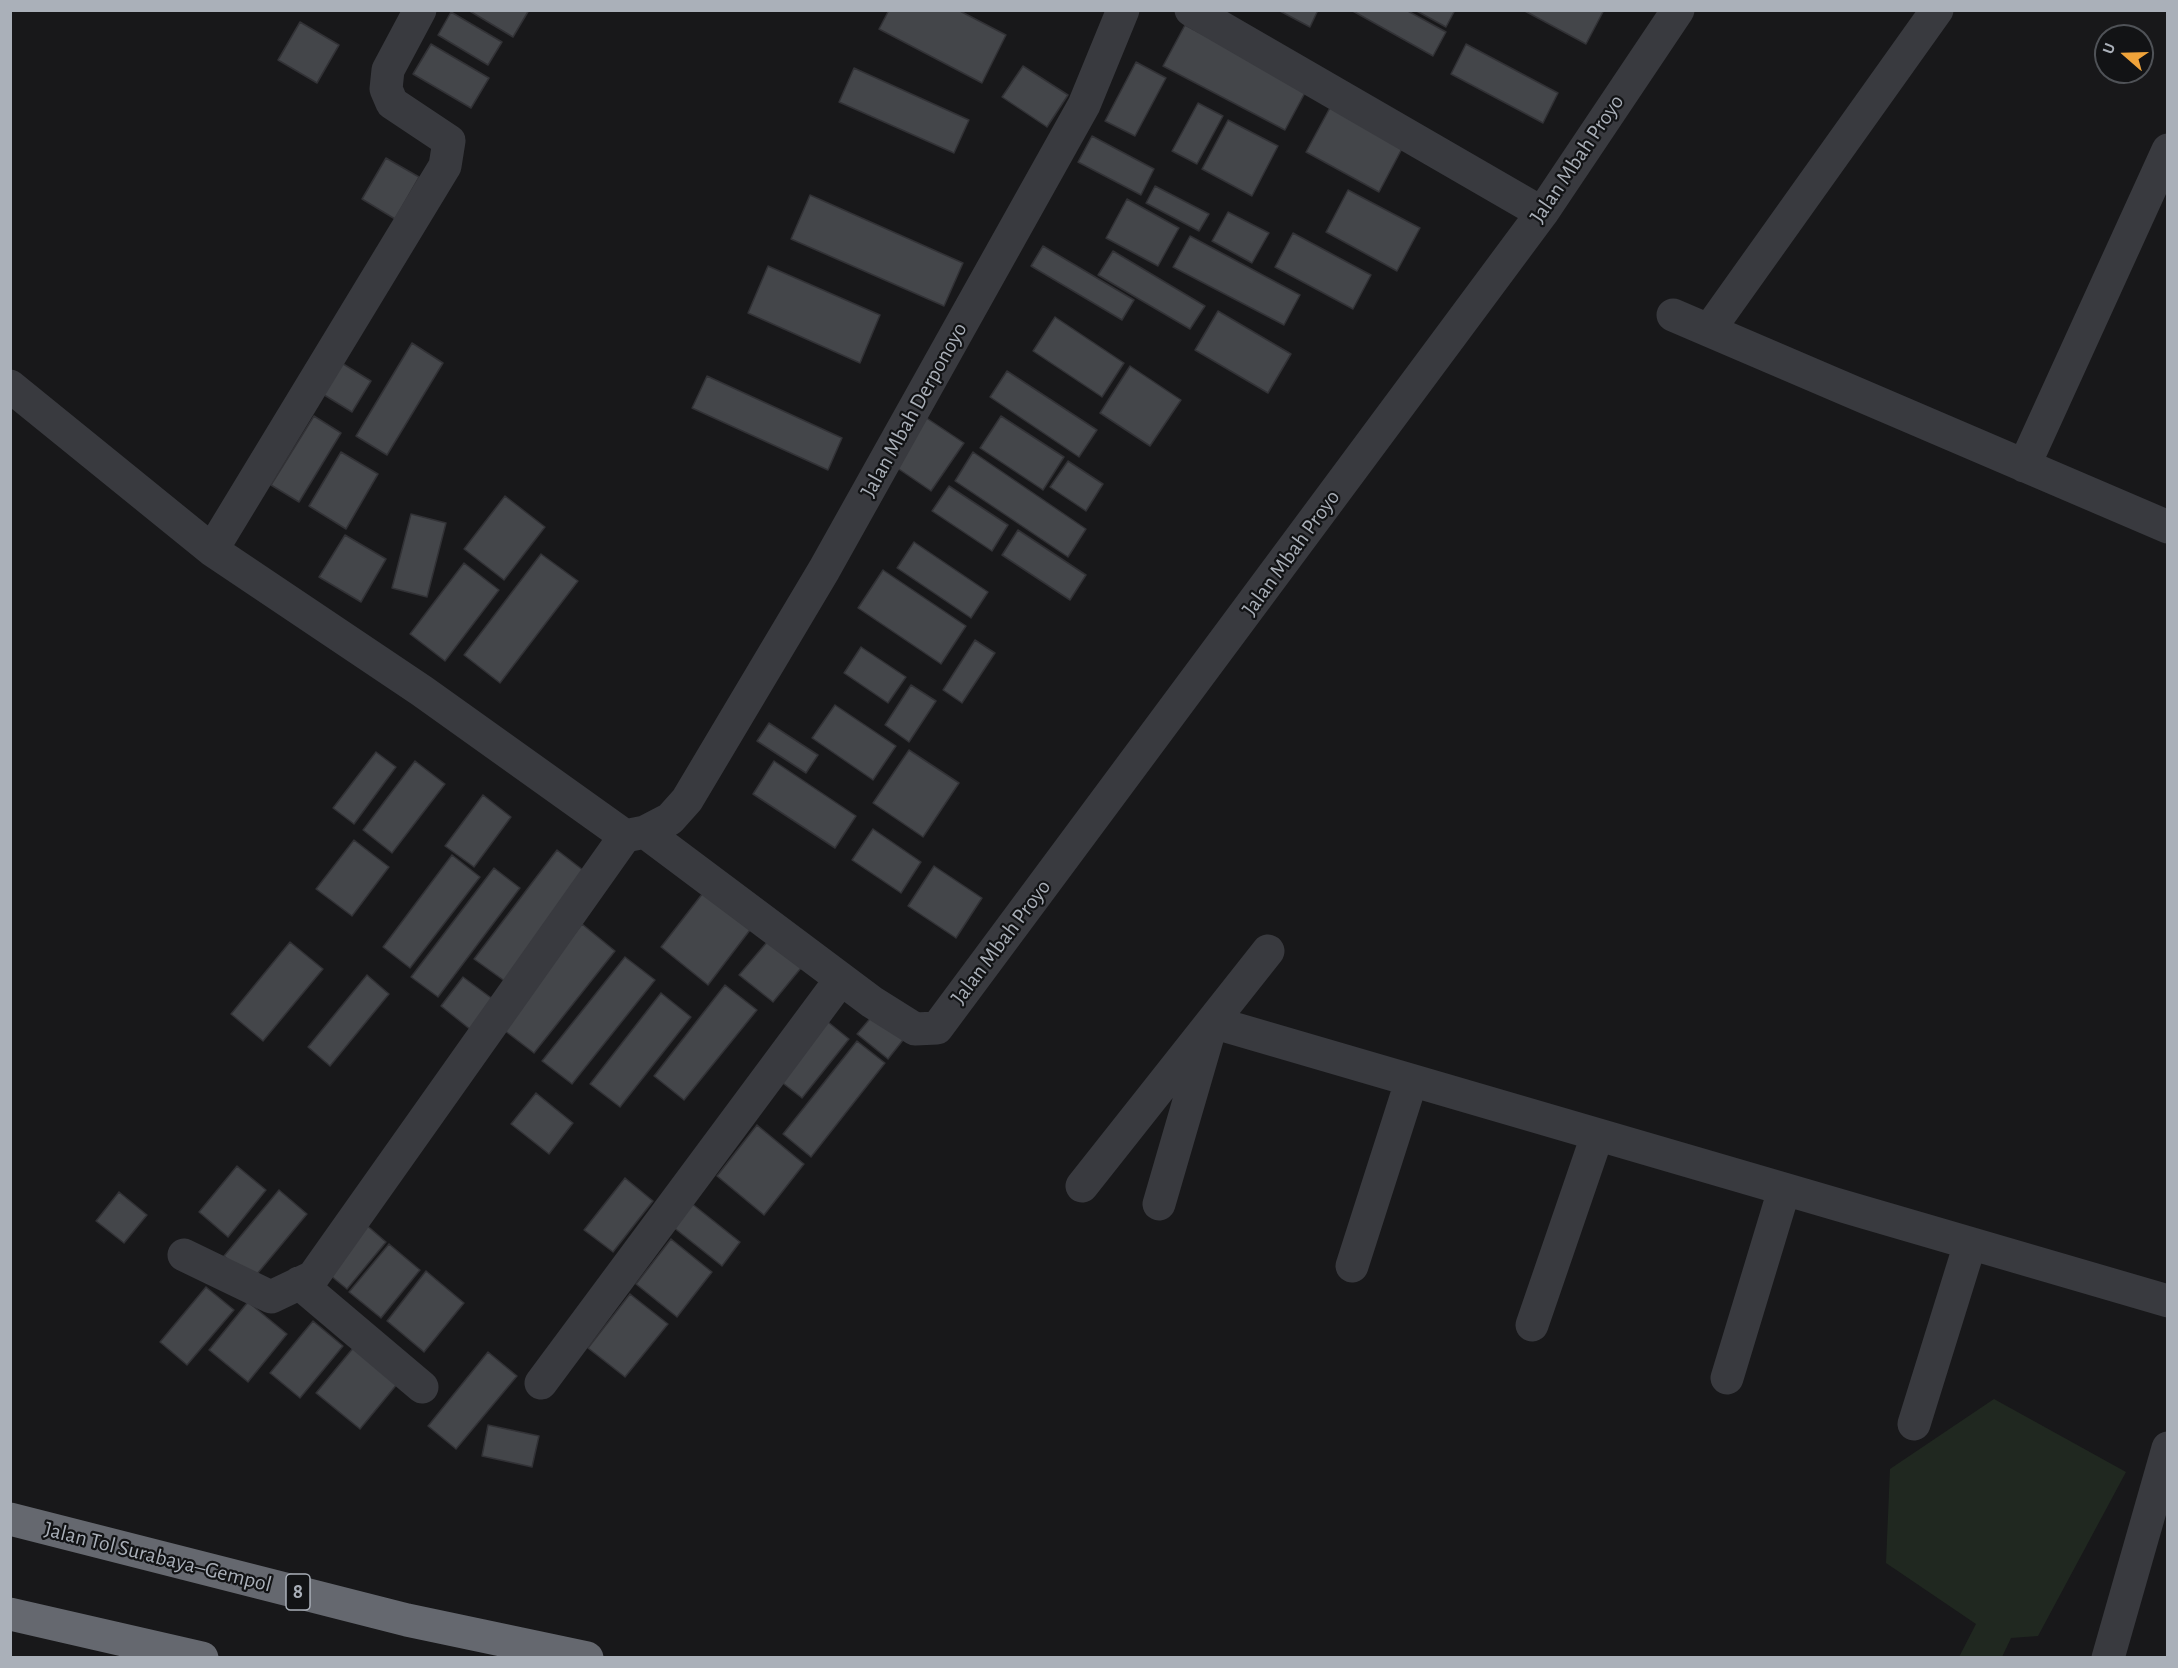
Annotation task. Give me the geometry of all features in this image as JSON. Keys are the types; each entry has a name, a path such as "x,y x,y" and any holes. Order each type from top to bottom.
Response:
{"highway":[{"name":"Jalan Tol Surabaya–Gempol","path":"10,1519 407,1620 587,1658"},
{"path":"10,1614 201,1658"}],"street":[{"path":"212,550 445,166 449,141 392,103 386,89 388,70 420,10"},
{"name":"Jalan Mbah Derponoyo","path":"635,834 670,819 687,800 824,570 1084,105 1124,10"},
{"path":"1191,10 1542,213"},
{"name":"Jalan Mbah Proyo","path":"841,979 915,1029 937,1028 1542,213 1677,10"},
{"path":"1709,330 1936,10"},
{"path":"2024,466 2168,150"},
{"path":"1673,315 2168,527"},
{"path":"10,386 212,550 635,834 841,979 541,1383"},
{"path":"184,1255 271,1297 312,1277 635,834"},
{"path":"1082,1186 1268,951"},
{"path":"1212,1022 1411,1082 2168,1301"},
{"path":"1159,1204 1212,1022"},
{"path":"1352,1266 1411,1082"},
{"path":"1532,1325 1597,1136"},
{"path":"1727,1378 1784,1190"},
{"path":"1914,1424 1970,1244"},
{"path":"299,1283 422,1387"},
{"path":"2108,1658 2168,1448"}],"shaded area":[{"path":"1994,1399 2126,1472 2038,1636 2011,1638 2002,1657 1959,1657 1976,1624 1886,1563 1890,1469"}],"building":[{"path":"468,10 529,10 513,37"},
{"path":"889,10 958,10 1006,35 982,83 879,29"},
{"path":"1278,10 1318,10 1310,27"},
{"path":"1351,10 1406,10 1446,32 1433,56"},
{"path":"1415,10 1455,10 1446,27"},
{"path":"1523,10 1604,10 1586,44"},
{"path":"451,12 502,42 488,65 438,35"},
{"path":"300,22 339,45 317,83 278,60"},
{"path":"1185,25 1307,89 1285,130 1163,66"},
{"path":"431,44 489,78 471,108 413,74"},
{"path":"1466,44 1558,93 1543,123 1451,74"},
{"path":"1136,62 1166,78 1135,136 1105,121"},
{"path":"1023,66 1068,95 1047,127 1002,97"},
{"path":"854,68 969,120 954,153 839,102"},
{"path":"1198,103 1223,116 1197,164 1172,151"},
{"path":"1332,104 1405,143 1379,192 1306,152"},
{"path":"1228,120 1278,146 1252,196 1202,169"},
{"path":"1092,136 1154,169 1141,195 1078,162"},
{"path":"386,158 419,177 395,219 362,199"},
{"path":"1155,186 1209,214 1199,231 1146,203"},
{"path":"1348,190 1420,228 1397,271 1326,232"},
{"path":"810,195 963,263 944,306 791,239"},
{"path":"1127,199 1179,228 1158,266 1106,238"},
{"path":"1228,212 1269,233 1252,263 1212,241"},
{"path":"1293,233 1371,275 1353,309 1275,267"},
{"path":"1190,236 1300,295 1284,325 1173,267"},
{"path":"1043,246 1134,300 1122,320 1031,266"},
{"path":"1113,251 1205,306 1190,329 1098,275"},
{"path":"768,266 880,315 860,363 748,313"},
{"path":"1218,311 1291,354 1268,393 1195,350"},
{"path":"1055,317 1124,363 1102,397 1033,351"},
{"path":"412,343 443,363 387,455 356,436"},
{"path":"340,362 371,381 352,412 321,393"},
{"path":"1130,366 1181,400 1150,446 1100,413"},
{"path":"1007,371 1097,430 1079,457 990,397"},
{"path":"707,376 842,438 828,470 692,408"},
{"path":"922,415 964,443 931,491 890,463"},
{"path":"314,416 341,433 299,502 271,485"},
{"path":"1001,416 1064,457 1043,490 980,448"},
{"path":"341,452 378,474 346,529 309,506"},
{"path":"973,452 1086,529 1068,557 955,481"},
{"path":"1068,461 1103,484 1086,511 1050,487"},
{"path":"949,486 1008,525 992,551 932,511"},
{"path":"505,496 545,527 504,580 464,549"},
{"path":"411,514 446,523 427,597 392,588"},
{"path":"1018,530 1086,575 1070,600 1002,555"},
{"path":"345,535 386,559 361,602 319,577"},
{"path":"914,542 988,592 971,618 897,568"},
{"path":"541,554 578,581 500,683 464,655"},
{"path":"464,563 499,590 445,661 410,634"},
{"path":"883,570 966,626 941,664 858,608"},
{"path":"975,640 995,653 962,703 943,690"},
{"path":"861,647 906,677 888,703 844,673"},
{"path":"911,685 936,701 909,742 885,725"},
{"path":"835,705 896,746 873,780 812,738"},
{"path":"769,723 818,755 806,773 757,741"},
{"path":"909,750 959,783 923,837 873,803"},
{"path":"376,752 396,767 354,824 333,808"},
{"path":"415,761 445,784 392,853 363,830"},
{"path":"774,761 856,816 835,848 753,794"},
{"path":"483,795 511,817 474,867 445,846"},
{"path":"873,829 921,862 901,893 852,860"},
{"path":"354,840 389,867 352,916 316,889"},
{"path":"557,850 588,874 506,982 474,959"},
{"path":"452,855 480,877 410,968 383,947"},
{"path":"934,866 982,898 956,938 908,906"},
{"path":"494,868 520,888 438,997 411,977"},
{"path":"703,893 750,930 708,985 661,947"},
{"path":"582,924 615,951 534,1053 500,1027"},
{"path":"768,941 801,968 773,1002 739,975"},
{"path":"290,942 323,969 263,1041 231,1014"},
{"path":"625,957 655,980 572,1084 542,1061"},
{"path":"367,975 389,994 330,1066 308,1047"},
{"path":"463,977 494,1000 471,1030 441,1006"},
{"path":"725,985 757,1010 684,1100 654,1076"},
{"path":"661,993 691,1017 620,1107 590,1084"},
{"path":"879,1008 911,1030 888,1059 857,1034"},
{"path":"823,1018 849,1039 802,1098 775,1077"},
{"path":"857,1041 885,1063 811,1157 783,1134"},
{"path":"536,1093 573,1123 549,1154 511,1124"},
{"path":"757,1125 804,1164 764,1215 717,1176"},
{"path":"237,1166 266,1190 228,1237 199,1212"},
{"path":"625,1178 653,1201 613,1252 584,1230"},
{"path":"279,1190 307,1214 252,1280 224,1256"},
{"path":"119,1192 147,1215 124,1243 96,1221"},
{"path":"686,1199 740,1242 722,1266 668,1223"},
{"path":"364,1223 386,1242 347,1289 325,1271"},
{"path":"671,1239 712,1272 677,1317 636,1284"},
{"path":"389,1244 420,1270 381,1318 349,1292"},
{"path":"426,1271 464,1303 424,1352 387,1321"},
{"path":"206,1287 234,1310 187,1365 160,1342"},
{"path":"630,1294 668,1324 625,1377 588,1348"},
{"path":"248,1302 287,1334 248,1382 209,1350"},
{"path":"313,1321 343,1346 300,1398 270,1373"},
{"path":"354,1347 398,1383 360,1429 316,1393"},
{"path":"488,1352 517,1376 456,1449 428,1426"},
{"path":"488,1425 539,1436 532,1467 482,1456"}]}
